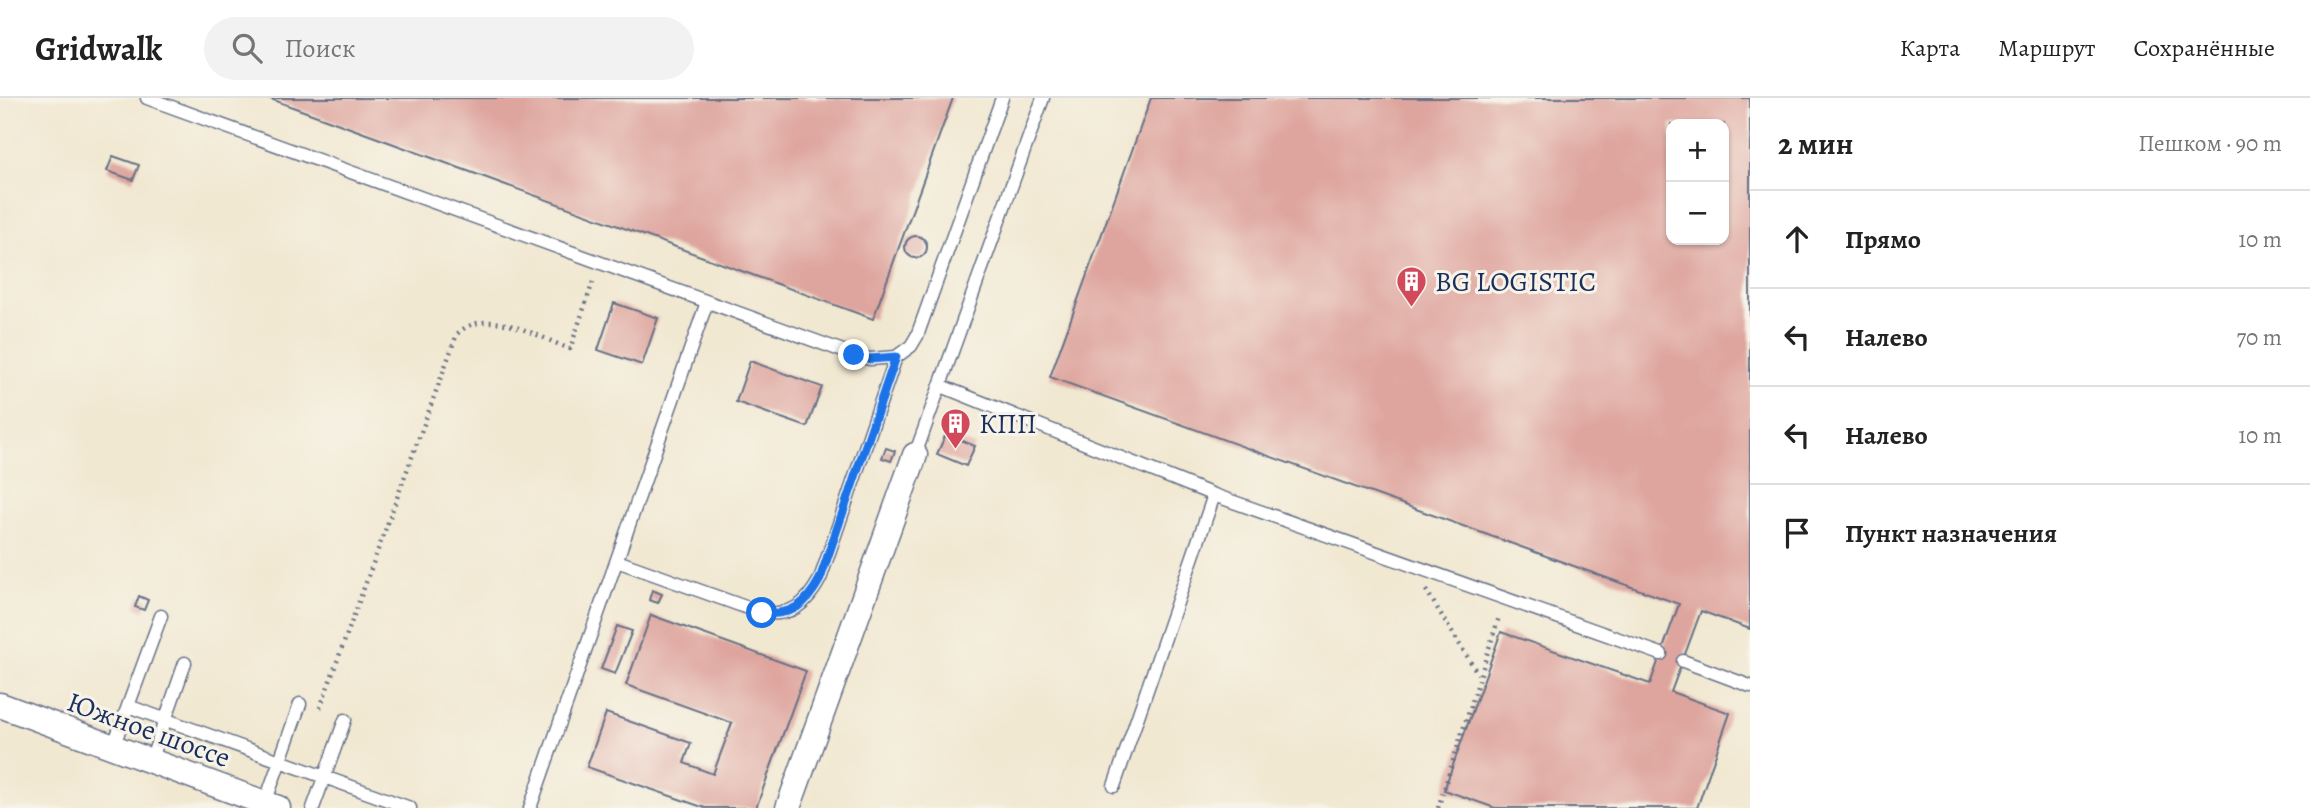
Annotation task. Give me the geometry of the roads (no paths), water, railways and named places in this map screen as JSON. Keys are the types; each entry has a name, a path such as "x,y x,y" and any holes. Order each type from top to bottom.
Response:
{"street":[{"path":"788,808 915,455"},
{"name":"Южное шоссе","path":"0,705 272,806"}],"lane":[{"path":"147,98 870,359 896,357 911,346 917,336 1002,98"},
{"path":"915,455 1043,98"},
{"path":"530,808 707,302"},
{"path":"617,561 762,613 780,615 799,608 811,596 820,579 896,357"},
{"path":"941,387 1214,495 1661,654"},
{"path":"1114,786 1214,495"},
{"path":"113,747 161,616"},
{"path":"1683,661 1750,686"},
{"path":"151,761 185,663"},
{"path":"272,806 280,761 300,704"},
{"path":"128,706 410,808"},
{"path":"313,808 345,720"}],"place":[{"name":"BG LOGISTIC","path":"1412,308"},
{"name":"КПП","path":"956,450"}]}
